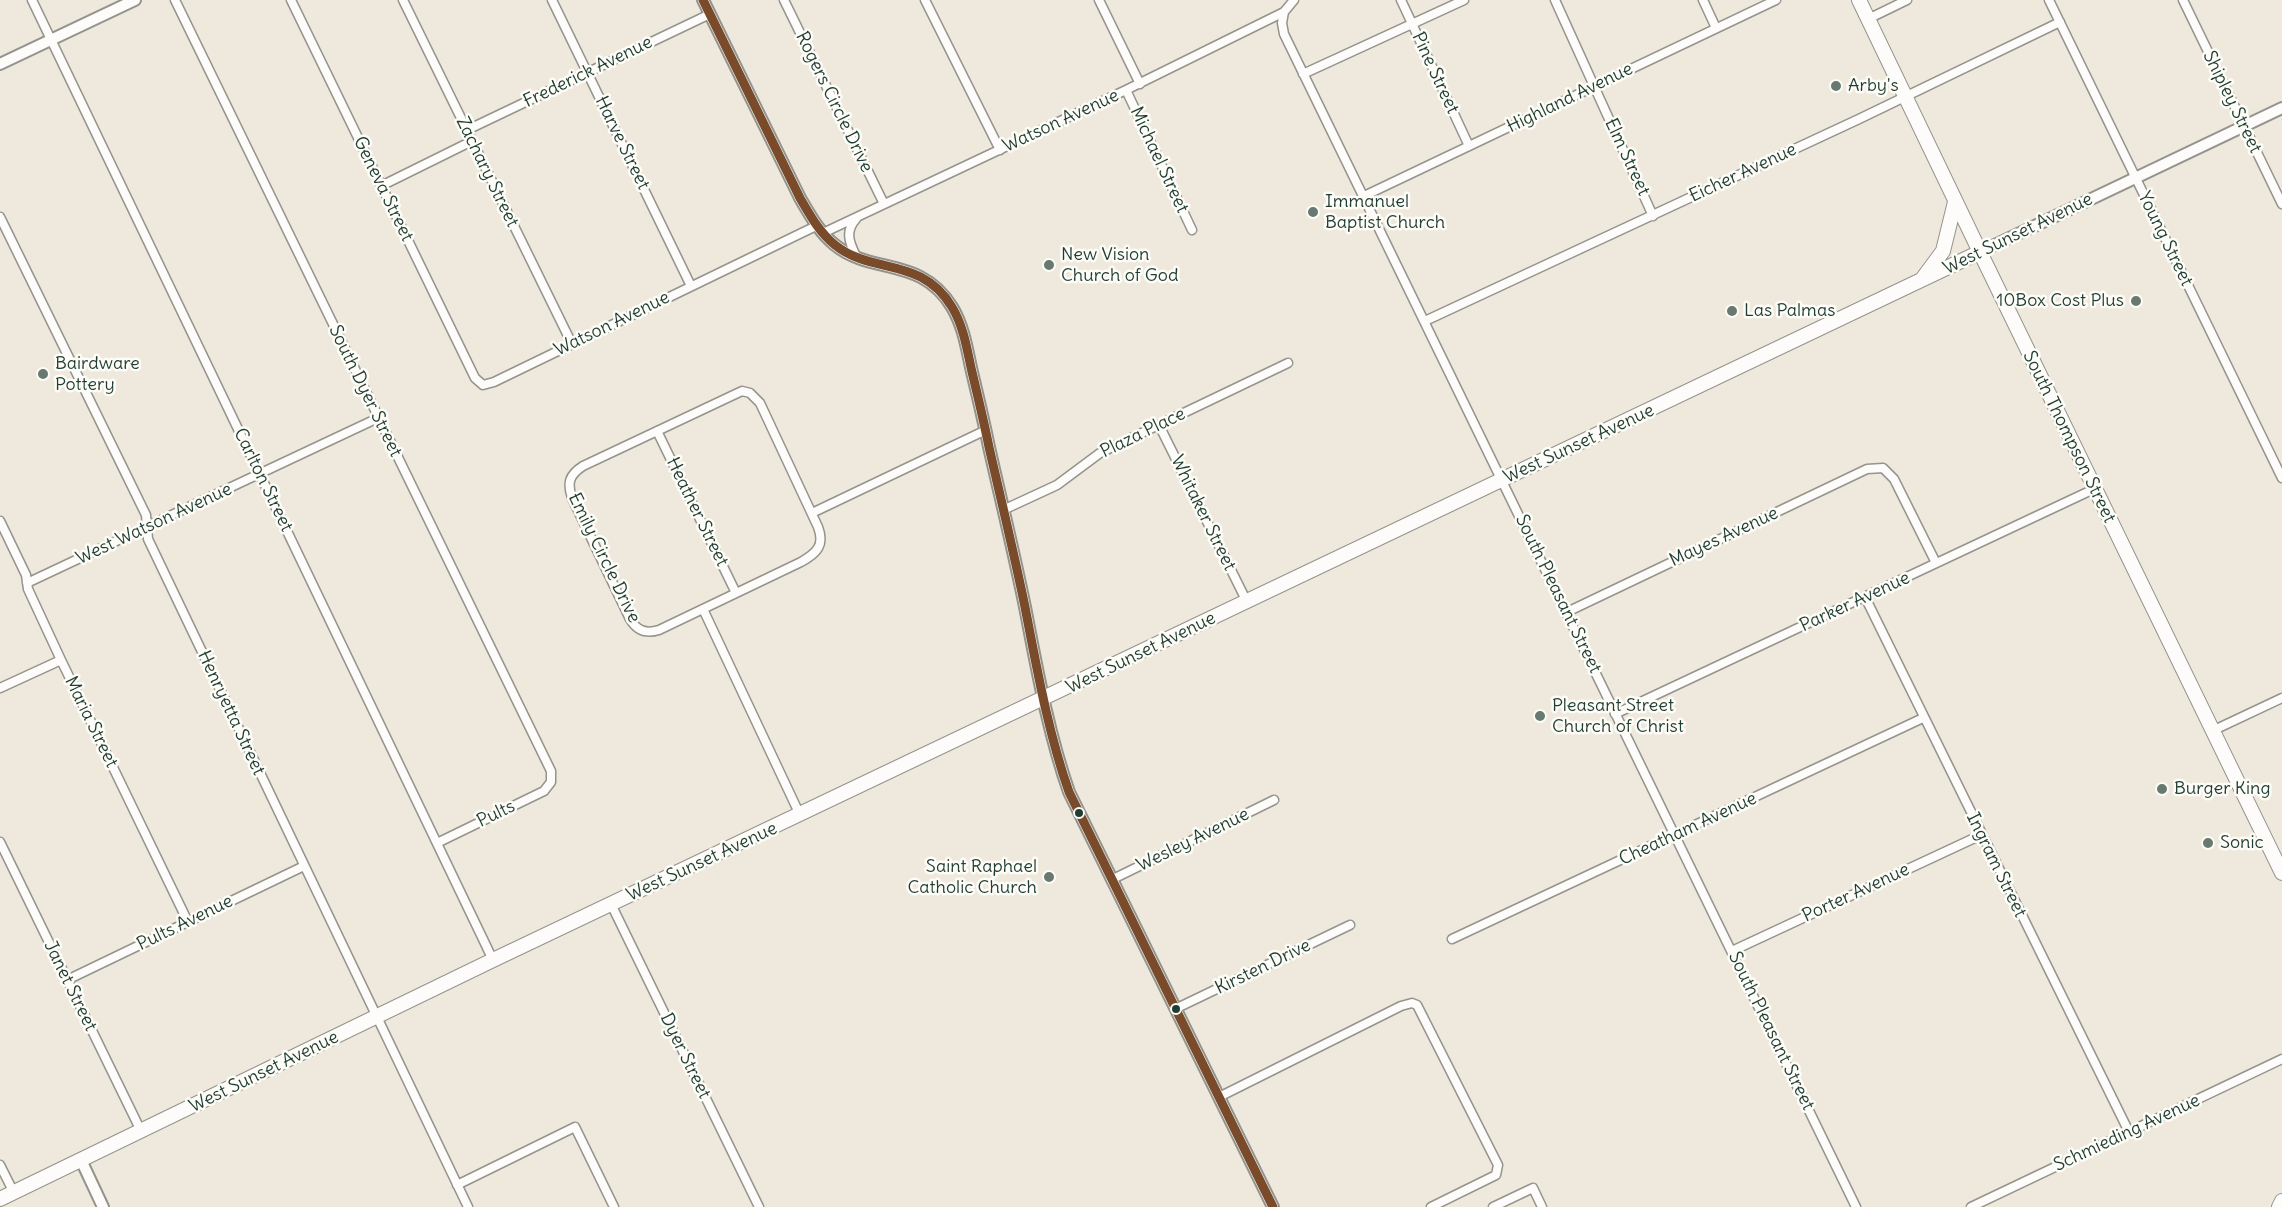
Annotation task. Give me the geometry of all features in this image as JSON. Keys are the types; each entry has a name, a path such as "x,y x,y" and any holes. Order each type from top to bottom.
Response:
{"main road":[{"name":"South Thompson Street","path":"1859,0 2282,873"},
{"path":"1921,281 1933,267 1942,250 1955,202"},
{"name":"West Sunset Avenue","path":"0,1199 611,904 1980,252"},
{"path":"2280,1207 2282,1201"}],"street":[{"name":"Carlton Street","path":"32,0 494,960"},
{"path":"0,64 135,0"},
{"name":"South Dyer Street","path":"176,0 551,771 551,782"},
{"name":"Geneva Street","path":"291,0 475,378"},
{"name":"Zachary Street","path":"403,0 572,344"},
{"name":"Harve Street","path":"552,0 691,286"},
{"path":"703,0 800,198 819,229 836,246 856,256 913,273 943,295 958,319 964,335 986,429 1043,700 1069,792 1273,1207"},
{"name":"Rogers Circle Drive","path":"784,0 884,204"},
{"path":"925,0 1000,150"},
{"name":"Michael Street","path":"1099,0 1140,84"},
{"name":"Watson Avenue","path":"475,378 483,385 494,382 691,286 819,229 858,216 884,204 1140,84 1284,12 1294,0"},
{"name":"Pine Street","path":"1401,0 1469,146"},
{"path":"1303,74 1464,0"},
{"name":"Elm Street","path":"1555,0 1653,216"},
{"path":"1702,0 1716,28"},
{"name":"Highland Avenue","path":"1364,196 1776,0"},
{"path":"1868,19 1907,0"},
{"name":"Young Street","path":"2049,0 2282,478"},
{"name":"Shipley Street","path":"2183,0 2282,204"},
{"name":"South Pleasant Street","path":"1284,12 1282,23 1284,33 1303,74 1856,1207"},
{"name":"Frederick Avenue","path":"467,130 710,14"},
{"name":"Eicher Avenue","path":"1425,321 1905,97 2060,21"},
{"name":"Michael Street","path":"1126,90 1192,230"},
{"name":"West Sunset Avenue","path":"1980,252 2282,108"},
{"path":"381,186 472,141"},
{"path":"856,256 849,242 848,231 858,216"},
{"name":"Henryetta Street","path":"0,217 146,515 148,539 468,1207"},
{"name":"Plaza Place","path":"1003,510 1057,485 1100,453 1288,363"},
{"name":"Emily Circle Drive","path":"741,391 750,393 760,403 812,513 822,540 819,549 813,555 659,630 643,632 635,627 569,488 569,480 574,472 583,466 657,430 733,394 741,391"},
{"name":"West Watson Avenue","path":"27,584 378,418"},
{"name":"Whitaker Street","path":"1159,425 1247,602"},
{"path":"812,513 986,429"},
{"name":"Heather Street","path":"657,430 736,593"},
{"name":"Mayes Avenue","path":"1567,612 1867,469 1883,468 1894,479 1936,564"},
{"name":"Parker Avenue","path":"1616,714 2094,489"},
{"name":"Maria Street","path":"0,521 26,575 27,584 61,660 188,922"},
{"name":"Ingram Street","path":"1865,597 2129,1132"},
{"path":"703,609 800,815"},
{"path":"0,688 61,660"},
{"path":"2212,731 2282,698"},
{"name":"Cheatham Avenue","path":"1452,939 1923,718"},
{"name":"Pults","path":"437,843 544,791 551,782"},
{"name":"Wesley Avenue","path":"1111,880 1274,800"},
{"name":"Porter Avenue","path":"1732,951 1981,835"},
{"name":"Janet Street","path":"0,842 141,1131"},
{"name":"Pults Avenue","path":"67,980 303,866"},
{"name":"Dyer Street","path":"611,904 759,1207"},
{"name":"Kirsten Drive","path":"1175,1009 1350,925"},
{"path":"1219,1097 1401,1006 1412,1003 1417,1005 1498,1165 1496,1175 1431,1207"},
{"name":"Schmieding Avenue","path":"1971,1207 2282,1059"},
{"path":"457,1185 575,1127 614,1207"},
{"path":"81,1160 103,1207"},
{"path":"0,1165 14,1193"},
{"path":"1493,1207 1533,1188 1542,1207"}],"transit line":[{"path":"703,0 800,198 820,229 829,240 849,254 911,273 926,280 940,291 956,315 965,339 1049,723 1069,792 1273,1207"}],"place":[{"name":"Arby's","path":"1836,86"},
{"name":"Immanuel Baptist Church","path":"1313,212"},
{"name":"New Vision Church of God","path":"1049,265"},
{"name":"10Box Cost Plus","path":"2136,301"},
{"name":"Las Palmas","path":"1732,311"},
{"name":"Bairdware Pottery","path":"43,374"},
{"name":"Pleasant Street Church of Christ","path":"1540,716"},
{"name":"Burger King","path":"2162,789"},
{"name":"Sonic","path":"2208,843"},
{"name":"Saint Raphael Catholic Church","path":"1049,877"}]}
